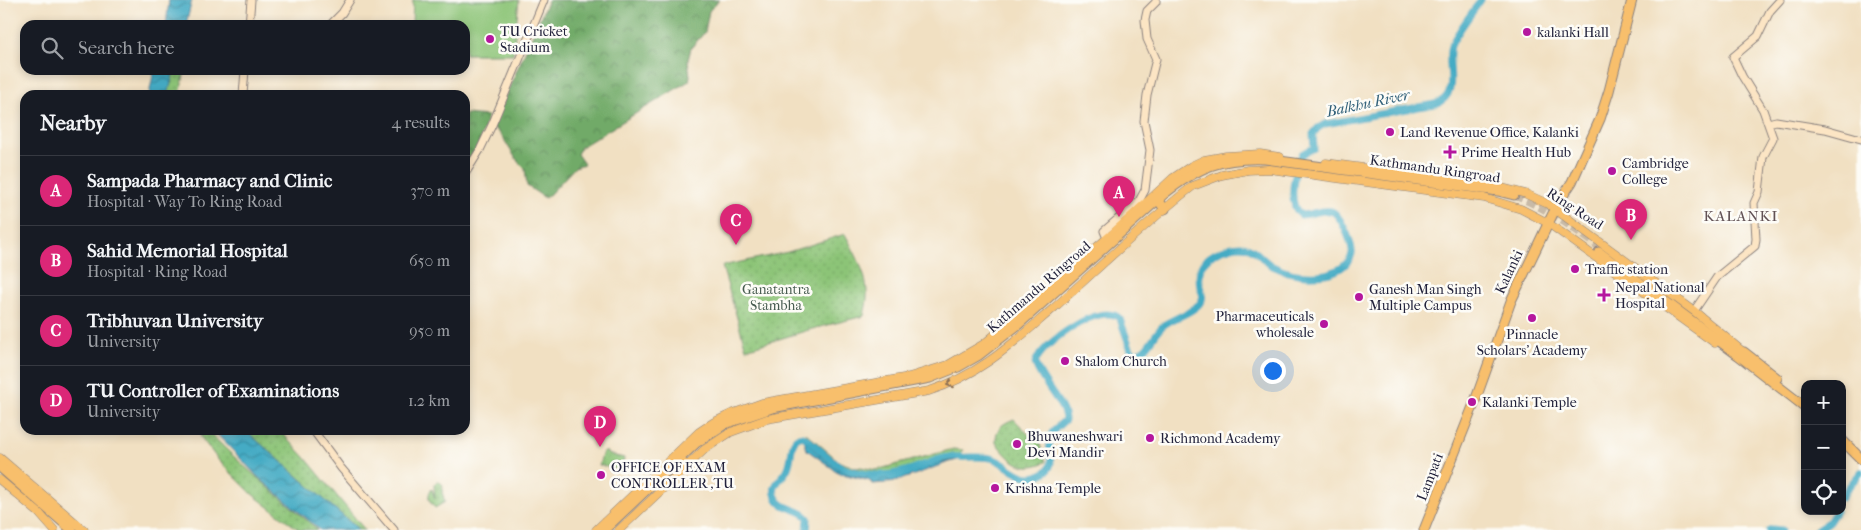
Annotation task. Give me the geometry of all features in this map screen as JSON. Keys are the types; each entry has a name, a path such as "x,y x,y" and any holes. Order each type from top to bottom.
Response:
{"highway":[{"name":"Kalanki","path":"1461,433 1474,404 1511,300 1562,196 1598,107 1623,16 1631,0"},
{"name":"Kathmandu Ringroad","path":"610,530 700,445 715,434 752,417 845,398 907,388 941,379 966,368 1010,338 1161,204 1188,176 1215,164 1250,159 1321,170 1498,191 1513,197"},
{"name":"Kathmandu Ringroad","path":"604,530 683,462 710,432 725,424 756,412 914,382 958,368 998,342 1108,241 1161,204"},
{"path":"1600,250 1801,397"},
{"path":"1740,353 1801,404"},
{"name":"Lampati","path":"1424,530 1461,433"},
{"path":"1846,444 1861,459"},
{"path":"0,467 72,530"},
{"path":"0,472 65,530"}],"main road":[{"path":"596,530 686,443 714,422 762,403 909,377 948,365 984,344 1108,241 1173,178 1191,166 1204,160 1235,155 1260,154 1280,164"},
{"name":"Ring Road","path":"1321,170 1331,164 1491,185 1526,194 1556,208 1694,311 1740,353"},
{"path":"1321,170 1499,201 1533,214 1661,303 1714,343 1740,353"},
{"path":"0,458 84,530"},
{"path":"619,530 683,462"},
{"path":"0,480 39,513 54,530"}],"street":[{"path":"249,20 250,0"},
{"path":"335,20 350,0"},
{"path":"470,166 492,125 544,0"},
{"path":"1108,241 1104,231 1139,201 1145,190 1150,150 1144,122 1147,95 1156,59 1147,39 1145,20 1146,11 1156,0"},
{"path":"1694,311 1717,278 1755,246 1754,203 1759,192 1763,157 1773,138 1763,110 1742,76 1733,57 1758,36 1770,11 1780,0"},
{"path":"243,90 245,75"},
{"path":"1768,123 1776,121 1825,129 1861,139"},
{"path":"317,435 341,468 394,530"}],"green space":[{"name":"TU Cricket Stadium","path":"413,0 519,0 513,54 470,54 470,20 412,20"},
{"path":"548,0 719,0 709,11 705,32 691,48 688,60 689,81 581,147 577,154 584,164 575,167 545,198 527,186 525,169 516,159 501,135 492,126"},
{"path":"173,75 184,75 181,90 169,90"},
{"path":"470,114 488,116 482,135 470,160"},
{"name":"Ganatantra Stambha","path":"845,234 860,264 867,289 864,316 746,349 722,266 788,252"},
{"path":"1014,419 1031,437 1038,439 1046,462 1023,466 1012,460 996,443 1000,428"},
{"path":"806,433 840,462 857,468 876,470 953,449 963,450 958,459 943,461 898,474 867,477 839,468 806,440"},
{"path":"211,435 318,530 299,530 252,494 219,461 200,436"},
{"path":"251,435 284,435 304,456 365,530 359,530"},
{"path":"603,451 607,452 607,454 624,458 622,470 599,465"},
{"path":"438,480 443,485 442,492 445,502 435,508 430,502 429,496 432,489 435,499 434,485"}],"water":[{"path":"169,0 192,0 187,20 167,20"},
{"path":"153,75 173,75 169,90 150,90"},
{"path":"218,435 251,435 359,530 320,530 257,476"},
{"path":"805,441 840,470 868,477 883,477 957,460 905,478 872,484 870,481 839,473 807,450"}],"waterway":[{"name":"Balkhu River","path":"807,530 808,518 800,512 782,505 775,492 776,485 789,467 793,445 797,438 803,436 837,464 848,470 861,473 889,475 944,458 981,457 994,459 1017,473 1028,477 1035,477 1047,471 1050,467 1050,437 1054,430 1065,420 1061,408 1035,363 1048,345 1073,326 1087,319 1112,314 1120,319 1131,350 1135,353 1140,352 1148,346 1160,328 1168,322 1190,312 1199,304 1203,297 1199,281 1201,267 1210,257 1230,247 1247,247 1255,251 1271,265 1303,275 1324,274 1343,267 1350,259 1352,251 1347,234 1338,217 1331,211 1301,215 1296,210 1293,186 1302,154 1314,148 1313,134 1325,124 1435,104 1443,100 1448,94 1450,87 1451,46 1481,0"},
{"path":"1846,491 1861,472"},
{"path":"1817,530 1829,522 1833,515"},
{"path":"1769,530 1782,530"}],"tunnel":[{"path":"1514,195 1549,211 1602,248"}],"place":[{"name":"kalanki Hall","path":"1527,32"},
{"name":"TU Cricket Stadium","path":"490,39"},
{"name":"Land Revenue Office, Kalanki","path":"1390,132"},
{"name":"Prime Health Hub","path":"1450,152"},
{"name":"Cambridge College","path":"1612,171"},
{"name":"Sampada Pharmacy and Clinic","path":"1119,217"},
{"name":"Sahid Memorial Hospital","path":"1631,240"},
{"name":"Tribhuvan University","path":"736,245"},
{"name":"Traffic station","path":"1575,269"},
{"name":"Nepal National Hospital","path":"1604,295"},
{"name":"Ganesh Man Singh Multiple Campus","path":"1359,297"},
{"name":"Pinnacle Scholars' Academy","path":"1532,318"},
{"name":"Pharmaceuticals wholesale","path":"1324,324"},
{"name":"Shalom Church","path":"1065,361"},
{"name":"Kalanki Temple","path":"1472,402"},
{"name":"Richmond Academy","path":"1150,438"},
{"name":"Bhuwaneshwari Devi Mandir","path":"1017,444"},
{"name":"TU Controller of Examinations","path":"600,447"},
{"name":"OFFICE OF EXAM CONTROLLER ,TU","path":"601,475"},
{"name":"Krishna Temple","path":"995,488"}],"district":[{"name":"KALANKI","path":"1741,216"}]}
